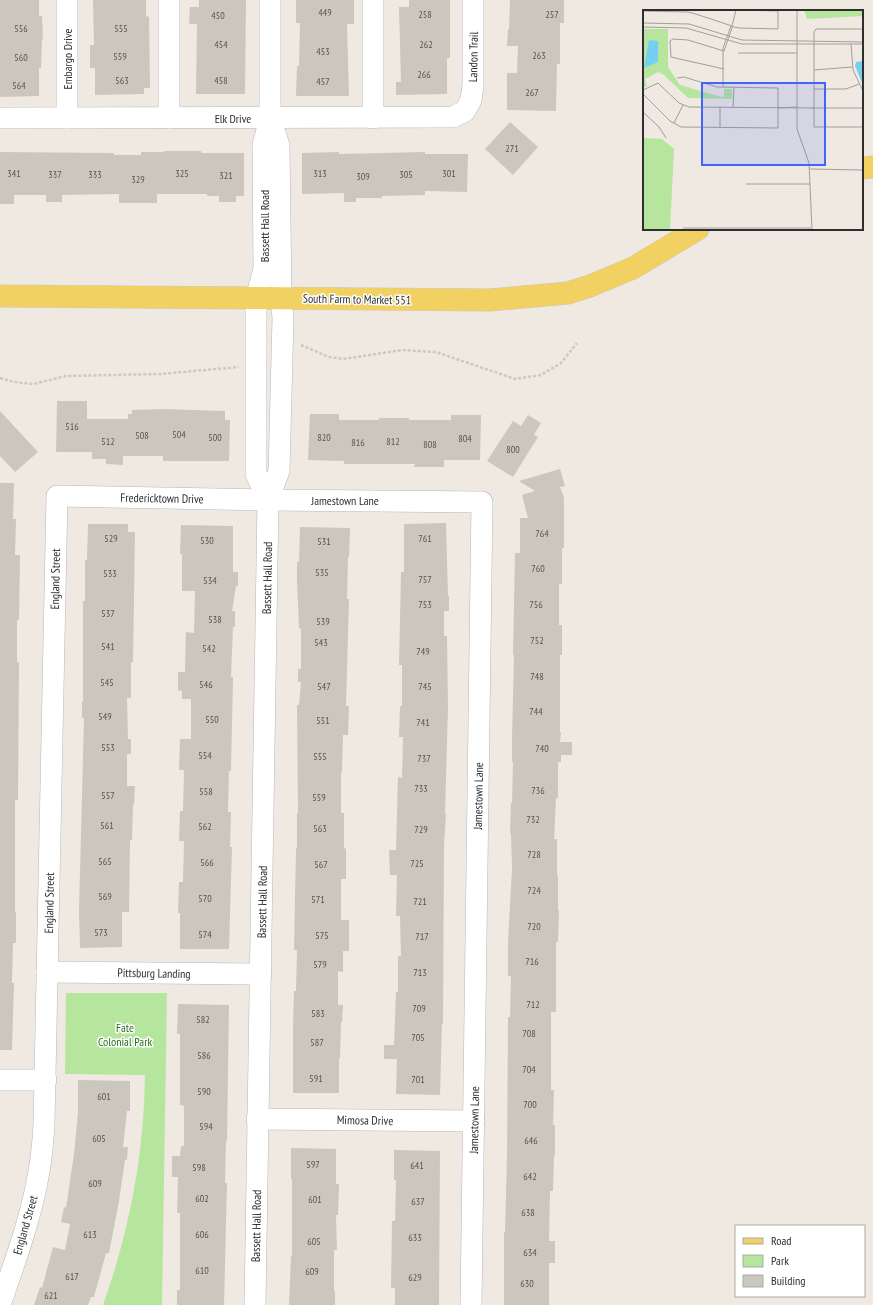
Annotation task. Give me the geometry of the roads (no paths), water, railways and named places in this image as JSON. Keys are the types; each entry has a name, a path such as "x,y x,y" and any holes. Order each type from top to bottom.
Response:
{"main road":[{"path":"863,168 873,167"},
{"name":"South Farm to Market 551","path":"0,296 490,300 568,293 590,286 633,268 696,230"}],"street":[{"name":"Embargo Drive","path":"67,0 67,118"},
{"path":"169,0 169,118"},
{"name":"Bassett Hall Road","path":"268,500 256,474 256,298 264,270 263,145 270,118 270,0"},
{"path":"373,0 373,118"},
{"name":"Landon Trail","path":"465,112 471,100 473,85 473,0"},
{"name":"Elk Drive","path":"0,118 453,117 465,112"},
{"name":"Bassett Hall Road","path":"255,1305 268,500 279,471 283,318 281,298 280,145 270,118"},
{"name":"Fredericktown Drive","path":"56,496 268,500"},
{"name":"England Street","path":"0,1305 25,1230 38,1180 43,1143 46,1080 56,496"},
{"name":"Jamestown Lane","path":"268,500 482,502 471,1305"},
{"name":"Pittsburg Landing","path":"47,972 261,974"},
{"path":"0,1080 46,1080"},
{"name":"Mimosa Drive","path":"257,1119 474,1121"}],"park label":[{"name":"Fate Colonial Park","path":"125,1034"}]}
